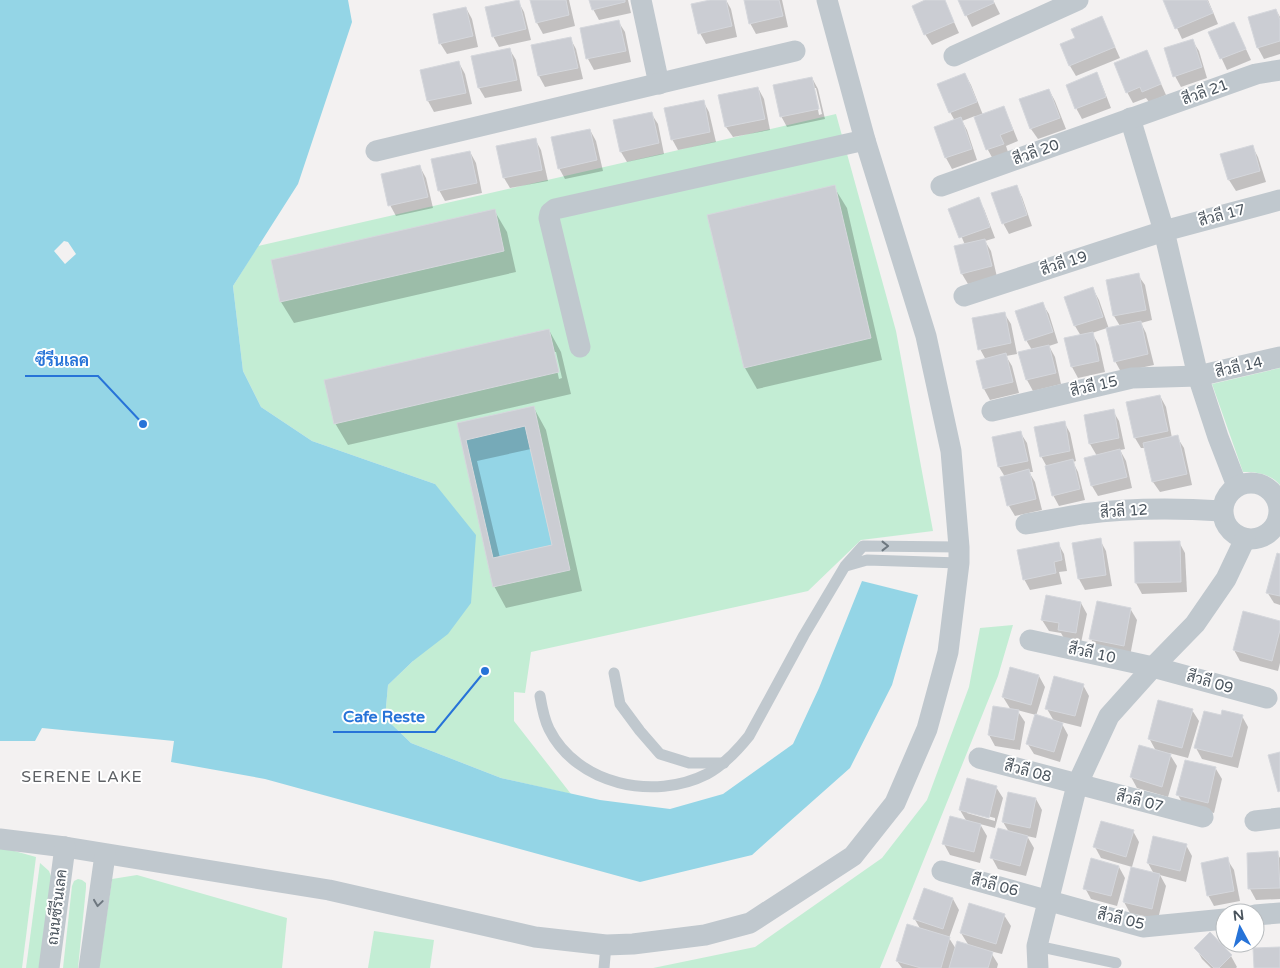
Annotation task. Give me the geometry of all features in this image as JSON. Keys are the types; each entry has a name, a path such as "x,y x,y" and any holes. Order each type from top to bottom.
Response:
{"street":[{"path":"641,0 660,84"},
{"path":"0,839 65,847 329,890 535,937 606,945 633,944 706,935 750,923 853,856 895,803 927,729 948,652 958,555 951,451 926,336 865,140 827,0"},
{"path":"954,56 1078,0"},
{"path":"376,151 795,51"},
{"name":"สีวลี 21","path":"1130,118 1256,74 1280,70"},
{"path":"1130,118 1164,231 1198,376 1218,437 1237,486"},
{"name":"สีวลี 20","path":"941,186 1130,118"},
{"path":"580,347 549,218 550,213 555,209 865,140"},
{"name":"สีวลี 17","path":"1164,231 1280,200"},
{"name":"สีวลี 19","path":"964,296 1164,231"},
{"name":"สีวลี 14","path":"1198,376 1280,357"},
{"name":"สีวลี 15","path":"992,411 1132,378 1198,376"},
{"path":"1246,483 1263,485 1271,491 1276,499 1279,514 1273,529 1255,540 1236,536 1228,529 1222,511 1224,500 1229,492 1237,486 1246,483"},
{"name":"สีวลี 12","path":"1026,524 1083,514 1128,510 1186,508 1222,511"},
{"path":"1038,968 1038,946 1048,900 1078,784 1108,716 1195,624 1226,579 1245,539"},
{"name":"สีวลี 10","path":"1030,640 1153,667"},
{"name":"สีวลี 09","path":"1153,667 1267,698"},
{"name":"สีวลี 08","path":"979,758 1078,784"},
{"name":"สีวลี 07","path":"1078,784 1203,817"},
{"path":"1255,821 1280,818"},
{"name":"ถนนซีรีนเลค","path":"50,968 65,847"},
{"path":"89,968 105,854"},
{"name":"สีวลี 06","path":"942,870 1048,900"},
{"name":"สีวลี 05","path":"1048,900 1143,927 1215,919"},
{"path":"1265,914 1280,913"}],"lane":[{"path":"540,696 543,713 549,729 569,757 582,767 613,781 649,788 688,782 707,774 724,763 749,736 804,635 845,566 863,546 958,555"},
{"path":"845,566 867,560 958,555"},
{"path":"614,673 620,704 660,754 689,763 724,763"},
{"path":"604,968 606,945"},
{"path":"1038,946 1116,963"}],"green space":[{"path":"836,114 896,331 933,531 861,540 808,591 531,652 525,693 514,692 514,721 571,794 501,778 411,743 385,718 388,685 413,661 435,484 312,441 261,407 243,371 233,286 258,246"},
{"path":"1280,368 1280,485 1272,478 1263,474 1243,472 1212,384"},
{"path":"1013,625 998,676 880,968 653,968 755,947 882,858 927,800 969,687 980,628"},
{"path":"0,847 36,857 22,968 0,968"},
{"path":"40,863 49,871 52,879 43,968 26,968"},
{"path":"137,875 287,918 282,968 99,968 112,879"},
{"path":"78,879 86,883 86,888 78,968 63,968 72,886 74,881"},
{"path":"374,931 434,940 430,968 368,968"}],"water":[{"path":"0,0 348,0 352,22 298,184 233,286 243,371 261,407 312,441 435,484 476,535 471,603 448,634 413,661 388,685 385,718 411,743 501,778 600,800 670,809 723,794 793,744 819,688 862,581 918,595 892,685 850,768 752,855 640,882 265,779 171,762 174,741 42,728 35,741 0,741","holes":["64,241 68,242 76,254 65,264 54,251"]},
{"path":"525,426 552,545 493,558 466,440"}],"building":[{"path":"519,0 526,29 492,37 485,7"},
{"path":"530,0 566,0 569,15 536,23"},
{"path":"589,0 625,0 625,2 592,10"},
{"path":"710,0 726,0 732,26 698,34 691,4"},
{"path":"744,0 779,0 783,16 749,24"},
{"path":"925,0 945,0 954,22 924,35 912,6"},
{"path":"958,0 993,0 994,3 965,16"},
{"path":"1163,0 1207,0 1213,13 1175,29"},
{"path":"466,7 473,36 439,44 433,14"},
{"path":"1276,9 1280,20 1280,41 1257,48 1248,17"},
{"path":"1102,16 1115,47 1069,66 1060,44 1075,38 1071,29"},
{"path":"619,20 626,51 586,59 580,28"},
{"path":"1234,22 1246,49 1220,59 1208,32"},
{"path":"571,37 578,68 538,76 531,45"},
{"path":"1193,39 1202,67 1173,77 1164,48"},
{"path":"510,48 517,80 478,88 471,56"},
{"path":"1147,50 1161,84 1142,92 1140,87 1126,93 1114,63"},
{"path":"459,61 466,93 427,101 420,70"},
{"path":"1097,72 1106,97 1075,109 1066,85"},
{"path":"965,73 977,102 949,113 937,84"},
{"path":"812,77 819,109 780,117 773,85"},
{"path":"758,87 765,119 725,127 718,95"},
{"path":"1049,89 1060,118 1030,129 1019,99"},
{"path":"704,100 710,132 671,140 664,108"},
{"path":"1004,106 1013,130 1000,135 1004,144 986,150 974,117"},
{"path":"652,112 659,143 620,152 613,120"},
{"path":"961,117 972,149 945,158 934,127"},
{"path":"590,129 597,160 558,169 551,137"},
{"path":"536,138 542,170 503,178 496,146"},
{"path":"1253,145 1260,171 1228,180 1220,154"},
{"path":"470,151 477,183 438,191 431,159"},
{"path":"420,165 428,197 388,206 381,174"},
{"path":"835,185 871,338 744,368 707,215"},
{"path":"1017,185 1027,215 1002,224 991,193"},
{"path":"979,197 990,227 959,238 948,209"},
{"path":"495,209 504,251 280,302 271,260"},
{"path":"985,239 992,266 961,274 954,246"},
{"path":"1139,273 1146,310 1113,316 1106,280"},
{"path":"1093,287 1103,317 1074,326 1064,297"},
{"path":"1043,302 1053,332 1025,341 1015,311"},
{"path":"1005,312 1011,343 978,350 972,318"},
{"path":"1141,321 1148,354 1114,362 1106,328"},
{"path":"549,329 559,372 334,424 324,380"},
{"path":"1093,332 1099,361 1071,367 1064,338"},
{"path":"1049,345 1056,373 1026,380 1018,352"},
{"path":"1006,353 1013,382 983,389 976,361"},
{"path":"1160,395 1168,431 1134,438 1126,402"},
{"path":"534,406 570,570 493,587 457,423","holes":["525,426 552,545 493,558 466,440"]},
{"path":"1114,409 1119,438 1089,444 1084,415"},
{"path":"1065,421 1070,451 1040,457 1034,427"},
{"path":"1021,431 1028,461 998,467 992,437"},
{"path":"1178,435 1187,474 1152,482 1143,443"},
{"path":"1120,449 1127,477 1091,486 1084,458"},
{"path":"1073,459 1080,489 1052,496 1045,466"},
{"path":"1029,469 1036,499 1007,506 1000,477"},
{"path":"1101,538 1106,575 1078,579 1072,543"},
{"path":"1180,541 1181,582 1135,583 1134,542"},
{"path":"1059,542 1062,560 1054,562 1056,573 1023,580 1017,550"},
{"path":"1277,553 1280,554 1280,596 1266,593"},
{"path":"1046,595 1081,602 1076,633 1058,630 1059,623 1041,620"},
{"path":"1097,601 1131,608 1124,646 1089,639"},
{"path":"1243,611 1280,621 1280,630 1272,661 1233,650"},
{"path":"1010,667 1039,675 1031,705 1002,697"},
{"path":"1054,676 1084,684 1075,716 1045,709"},
{"path":"1158,700 1193,709 1182,748 1148,739"},
{"path":"993,706 1019,710 1014,740 988,735"},
{"path":"1222,710 1243,715 1232,757 1194,748 1204,711 1221,715"},
{"path":"1035,714 1063,723 1054,752 1026,744"},
{"path":"1139,745 1171,754 1162,787 1130,777"},
{"path":"1280,752 1280,791 1278,792 1268,755"},
{"path":"1185,760 1216,767 1208,803 1176,795"},
{"path":"967,778 997,786 989,818 959,810"},
{"path":"1008,792 1036,798 1030,828 1002,822"},
{"path":"950,816 981,824 974,852 942,844"},
{"path":"1101,821 1134,830 1126,857 1093,847"},
{"path":"998,828 1028,836 1020,866 990,858"},
{"path":"1153,836 1187,844 1180,871 1147,863"},
{"path":"1278,851 1280,888 1248,889 1247,853"},
{"path":"1228,857 1234,891 1207,896 1201,863"},
{"path":"1091,858 1119,866 1111,896 1083,889"},
{"path":"1131,867 1160,874 1152,909 1123,902"},
{"path":"924,888 953,898 943,929 913,919"},
{"path":"969,903 1005,914 996,944 960,933"},
{"path":"907,924 950,937 941,968 921,968 896,961"},
{"path":"1210,932 1215,937 1215,953 1230,953 1232,955 1219,968 1214,968 1194,948"},
{"path":"957,941 993,952 988,968 949,968"},
{"path":"1280,947 1280,968 1254,968 1253,953 1265,953 1265,948"}],"place":[{"name":"ซีรีนเลค","path":"143,424"},
{"name":"Cafe Reste","path":"485,671"}],"district":[{"name":"SERENE LAKE","path":"82,776"}]}
